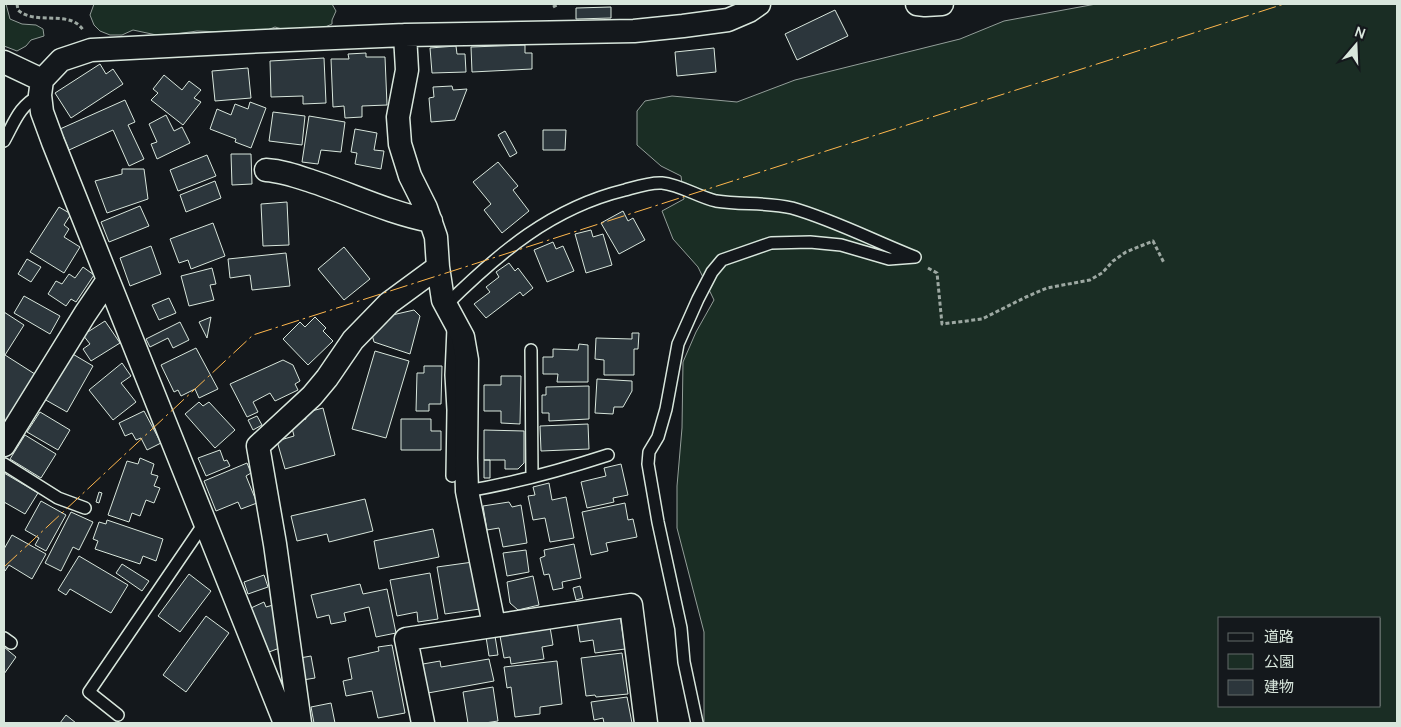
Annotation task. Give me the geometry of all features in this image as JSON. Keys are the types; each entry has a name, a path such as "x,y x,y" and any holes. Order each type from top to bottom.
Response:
{"street":[{"path":"285,723 53,142 42,112 41,87 61,60 87,52 183,45 405,35 654,29 728,20 749,11 759,4"},
{"path":"917,4 942,4"},
{"path":"405,35 407,70 398,117 400,144 410,176 426,208 436,237 443,300 463,337 467,360 466,458 459,483 494,625"},
{"path":"4,62 41,87"},
{"path":"266,170 278,170 306,179 406,217 431,221"},
{"path":"300,723 275,544 258,446 312,396 353,340 389,303 438,267"},
{"path":"4,445 108,280"},
{"path":"422,723 406,639 631,605 646,723"}],"lane":[{"path":"4,141 20,112 41,87"},
{"path":"449,312 493,260 536,227 600,196 635,187 662,183 714,200 790,208 820,217 915,257 890,259 841,246 810,242 771,243 722,260 712,272 698,299 678,344 666,409 658,437 649,452 648,464 680,628 684,662 698,723"},
{"path":"531,350 532,478"},
{"path":"459,483 502,485 608,455"},
{"path":"4,464 58,498 84,508"},
{"path":"118,715 88,692 205,522"}],"path":[{"path":"17,4 18,10 28,16 75,22 82,27 86,37 87,52"},
{"path":"907,258 937,273 942,324 982,319 1026,296 1047,288 1090,280 1102,273 1113,261 1126,252 1153,241 1164,263"}],"green space":[{"path":"4,4 6,4 10,19 22,24 36,25 43,29 44,36 31,40 26,46 17,51 4,46"},
{"path":"94,4 332,4 336,11 332,24 323,28 296,33 275,27 262,32 248,33 197,31 161,36 133,30 122,35 110,35 100,31 94,25 90,15"},
{"path":"1096,4 1397,4 1397,723 704,723 704,632 677,528 677,486 682,428 683,362 696,332 714,300 698,267 673,239 662,211 684,199 681,176 661,166 637,145 637,111 645,101 672,96 737,102 795,80 960,39 1004,21"}],"building":[{"path":"611,7 611,18 576,19 576,8"},
{"path":"835,10 848,36 797,60 785,34"},
{"path":"525,45 525,53 532,53 532,69 472,72 471,47"},
{"path":"456,46 457,54 465,54 466,72 432,73 430,48"},
{"path":"714,48 716,72 677,76 675,52"},
{"path":"366,53 366,57 385,57 387,105 362,106 362,117 345,118 344,106 333,107 331,59 349,59 348,54"},
{"path":"324,58 326,103 303,104 303,96 271,97 270,61"},
{"path":"100,64 106,74 113,69 123,84 71,118 55,93"},
{"path":"248,68 251,98 215,101 212,71"},
{"path":"164,75 182,90 189,81 201,90 194,98 201,102 183,125 151,100 158,93 153,89"},
{"path":"452,86 453,90 467,89 455,120 431,122 429,98 434,97 433,87"},
{"path":"125,100 135,122 128,125 144,159 129,166 113,130 69,150 60,129"},
{"path":"250,102 266,108 251,148 235,142 236,139 210,129 217,109 231,115 235,104 248,109"},
{"path":"273,112 305,116 302,145 269,141"},
{"path":"166,115 174,131 182,127 190,143 157,159 151,144 157,142 149,124"},
{"path":"309,116 345,122 341,152 321,150 318,164 302,162"},
{"path":"355,129 377,133 374,150 384,151 381,169 355,164 357,153 351,152"},
{"path":"543,130 566,130 565,150 543,150"},
{"path":"505,131 517,153 510,157 498,135"},
{"path":"231,154 251,154 252,184 232,185"},
{"path":"207,155 216,176 178,191 170,170"},
{"path":"498,162 518,186 513,190 529,211 502,233 484,210 491,204 473,182"},
{"path":"122,169 144,169 148,199 107,213 95,181 122,174"},
{"path":"215,181 221,198 186,212 180,195"},
{"path":"287,202 289,245 263,246 261,204"},
{"path":"140,206 149,226 109,242 101,222"},
{"path":"59,207 71,214 64,225 69,229 64,237 80,247 64,273 30,252"},
{"path":"623,211 628,221 633,218 645,240 619,254 601,223"},
{"path":"213,223 225,256 191,269 188,260 179,263 170,239"},
{"path":"591,230 593,237 603,234 612,265 586,273 575,234"},
{"path":"553,242 556,249 563,246 574,271 547,282 534,250"},
{"path":"151,246 161,274 130,286 120,258"},
{"path":"344,247 370,279 344,300 318,269"},
{"path":"286,253 290,286 252,290 250,275 230,278 228,259"},
{"path":"27,259 41,267 31,282 18,274"},
{"path":"509,263 515,271 518,268 533,288 523,296 520,292 486,318 474,304 490,292 486,287 499,277 496,272"},
{"path":"83,267 94,275 76,302 71,299 66,306 48,294 56,281 62,284 69,274 75,278"},
{"path":"212,268 216,284 210,285 214,300 189,306 181,276"},
{"path":"24,296 60,316 50,334 14,313"},
{"path":"169,298 176,313 159,320 152,305"},
{"path":"414,310 420,316 410,354 374,342 371,331 388,316"},
{"path":"4,312 24,325 5,355 38,376 4,427"},
{"path":"211,317 207,338 199,322"},
{"path":"315,317 326,328 323,331 333,341 308,365 283,339 300,322 305,327"},
{"path":"105,321 120,343 91,361 83,349 90,344 83,335"},
{"path":"180,322 189,340 173,348 168,338 150,347 146,339"},
{"path":"632,333 639,333 638,349 634,349 634,375 604,375 604,360 595,359 596,338 632,339"},
{"path":"579,344 588,345 588,382 557,382 558,374 543,374 543,357 553,357 553,349 578,350"},
{"path":"196,348 218,389 199,398 195,389 181,396 178,390 174,392 161,365"},
{"path":"375,351 409,361 386,438 352,429"},
{"path":"71,353 93,366 67,412 44,399"},
{"path":"283,360 293,365 300,381 295,384 298,390 275,401 270,393 253,402 258,412 247,417 230,384"},
{"path":"122,363 131,376 121,383 136,402 113,420 89,390"},
{"path":"424,366 442,366 441,404 429,404 429,411 416,411 417,373 424,373"},
{"path":"501,376 521,376 520,424 501,423 501,411 484,411 484,385 501,385"},
{"path":"597,379 632,381 632,391 623,407 614,407 613,414 595,413"},
{"path":"589,386 589,419 549,421 549,413 542,413 542,395 546,395 546,387"},
{"path":"199,402 203,406 209,402 235,430 215,448 185,414"},
{"path":"323,408 335,455 285,469 277,441 294,436 291,424 306,419 304,413"},
{"path":"144,411 161,443 147,450 141,438 136,440 132,433 125,436 119,423"},
{"path":"40,412 70,430 58,450 27,432"},
{"path":"257,416 262,425 253,430 248,420"},
{"path":"401,419 431,419 431,431 441,431 441,450 401,450"},
{"path":"588,424 589,449 541,451 540,426"},
{"path":"484,430 524,431 524,463 518,469 505,469 505,460 484,460"},
{"path":"25,435 56,454 41,478 10,459"},
{"path":"220,450 224,461 227,460 230,466 206,476 198,458"},
{"path":"140,458 154,464 151,474 158,476 154,486 160,488 154,503 146,500 140,516 132,513 129,522 108,515 127,461 138,464"},
{"path":"484,460 490,460 490,478 484,478"},
{"path":"247,463 251,473 246,476 257,503 241,509 238,502 216,511 204,481"},
{"path":"621,464 628,495 613,498 614,502 587,508 581,482 606,476 604,468"},
{"path":"4,473 38,493 25,514 4,502"},
{"path":"549,483 552,500 566,497 574,538 550,542 545,518 533,520 528,496 535,495 533,487"},
{"path":"99,492 102,493 99,503 96,502"},
{"path":"365,499 373,531 329,542 327,534 297,541 291,516"},
{"path":"41,501 66,515 46,551 35,545 39,538 25,530"},
{"path":"509,502 512,507 521,505 527,543 503,547 499,528 487,530 483,506"},
{"path":"625,503 628,520 633,519 637,537 606,543 608,551 591,555 582,512"},
{"path":"71,512 93,522 79,550 73,547 61,571 45,563"},
{"path":"107,520 163,539 156,561 143,556 140,564 95,549 98,541 93,539 99,522 106,524"},
{"path":"433,529 439,557 379,569 374,541"},
{"path":"12,535 46,554 32,579 9,565 4,571 4,549"},
{"path":"574,544 581,578 562,582 563,588 553,590 549,574 544,575 540,558 545,556 544,550"},
{"path":"526,550 529,572 507,576 503,553"},
{"path":"79,556 128,585 111,613 70,589 66,595 58,590"},
{"path":"473,562 480,609 445,614 437,567"},
{"path":"122,564 149,581 142,591 116,573"},
{"path":"430,573 438,619 418,622 417,612 397,616 390,580"},
{"path":"189,574 211,591 180,632 158,616"},
{"path":"264,575 268,587 248,594 244,582"},
{"path":"533,576 539,605 518,610 510,603 507,582"},
{"path":"360,584 363,594 387,589 396,633 376,637 369,607 344,613 346,621 331,624 329,615 317,618 311,595"},
{"path":"580,586 583,598 576,600 573,588"},
{"path":"264,602 266,607 273,605 285,646 269,652 251,608"},
{"path":"620,615 625,649 595,653 593,640 580,642 577,622"},
{"path":"206,616 229,633 186,692 163,675"},
{"path":"550,627 553,645 542,647 544,659 511,664 510,657 504,658 500,636"},
{"path":"495,636 498,655 489,656 486,637"},
{"path":"392,645 405,713 378,718 372,691 346,696 343,681 352,679 348,658 379,651 378,647"},
{"path":"4,647 16,657 4,674"},
{"path":"622,653 628,694 586,696 581,658"},
{"path":"311,656 315,678 303,680 300,658"},
{"path":"489,659 494,681 428,693 423,664 440,661 441,667"},
{"path":"557,661 562,704 540,707 540,714 515,717 511,687 507,688 504,667"},
{"path":"493,687 498,721 468,723 463,692"},
{"path":"627,697 632,723 604,723 603,718 594,720 591,702"},
{"path":"331,703 335,723 314,723 311,707"},
{"path":"66,715 76,723 60,723"}],"power":[{"path":"4,567 253,335 1284,4"}]}
